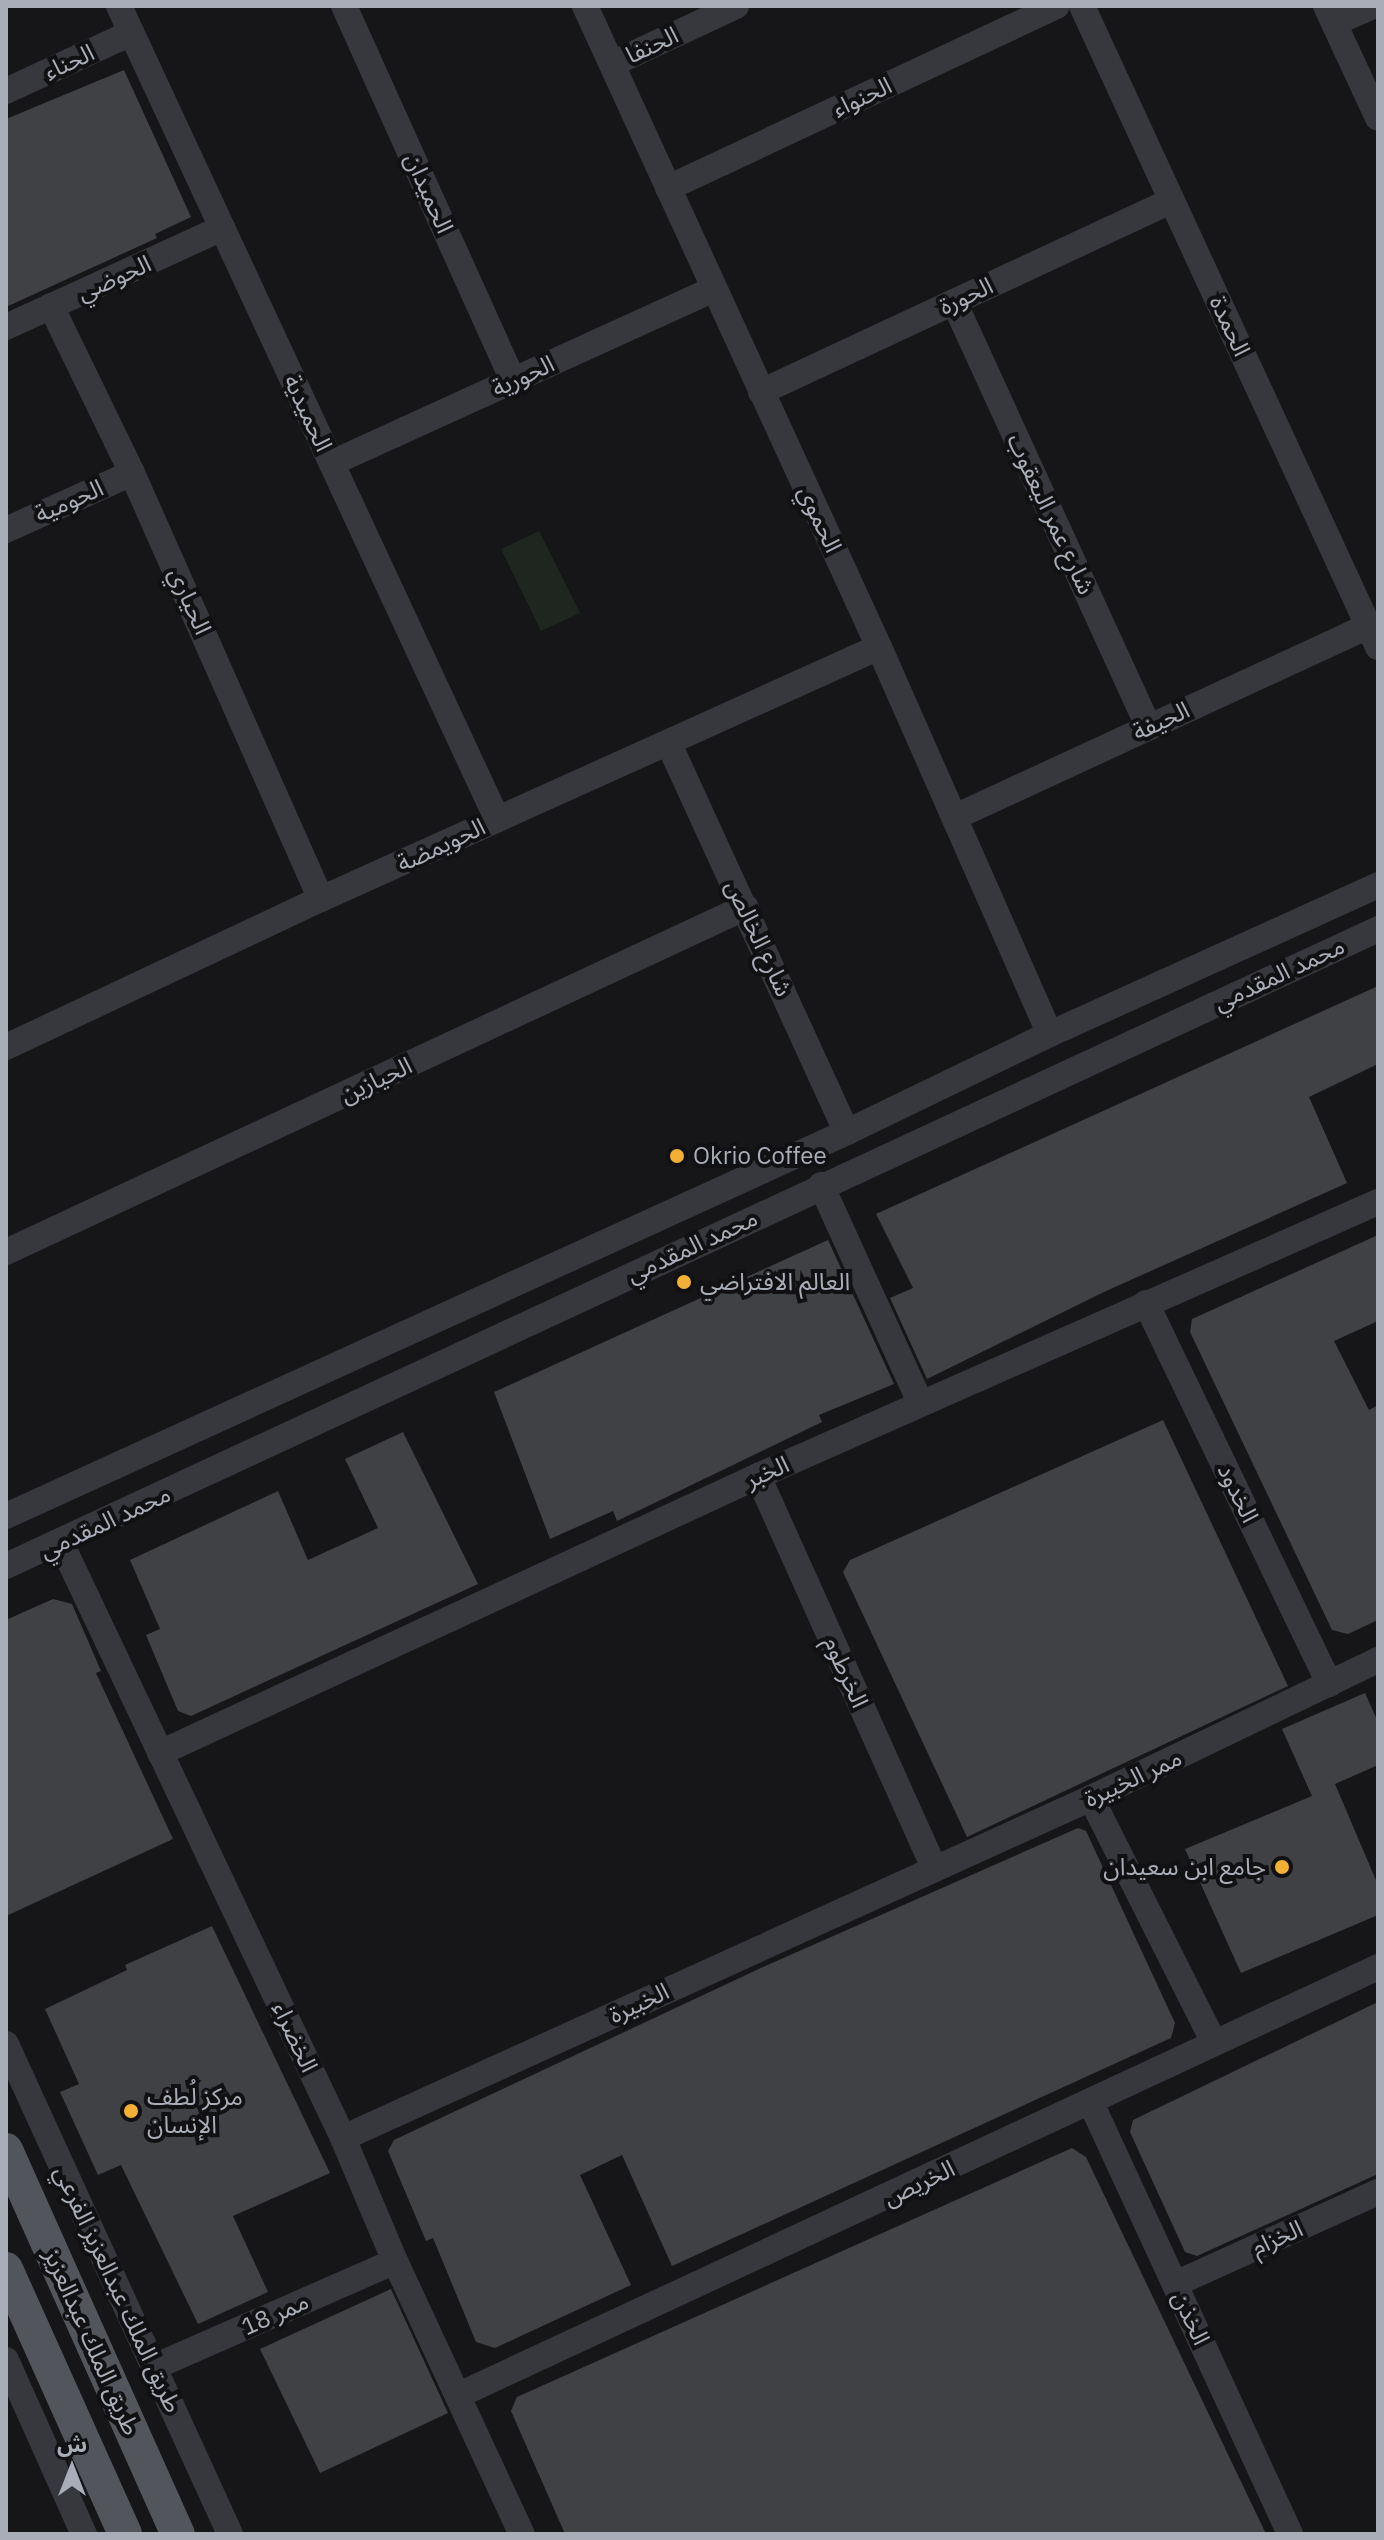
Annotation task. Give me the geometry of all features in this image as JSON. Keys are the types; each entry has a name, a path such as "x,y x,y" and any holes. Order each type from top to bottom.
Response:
{"main road":[{"name":"طريق الملك عبدالعزيز","path":"6,2150 178,2534"},
{"name":"طريق الملك عبدالعزيز","path":"6,2269 125,2534"}],"street":[{"name":"الحميدية","path":"119,6 497,819"},
{"name":"الحميدان","path":"344,6 513,381"},
{"name":"الحموي","path":"585,6 879,647 1050,1034"},
{"name":"الحنفا","path":"612,64 736,6"},
{"name":"الحنواء","path":"668,188 1056,6"},
{"name":"الحمدة","path":"1082,6 1373,636"},
{"path":"1373,6 1330,14 1378,118"},
{"name":"الحناء","path":"6,91 131,33"},
{"name":"الحورة","path":"761,392 1171,201"},
{"name":"الحوضي","path":"6,327 222,228"},
{"name":"الحورية","path":"332,463 714,289"},
{"name":"شارع عمر اليعقوب","path":"954,302 1149,727"},
{"name":"الحياري","path":"51,306 132,473 321,899"},
{"name":"الحومية","path":"6,530 132,473"},
{"name":"الحيفة","path":"955,817 1149,727 1373,636"},
{"name":"الحويمضة","path":"6,1047 321,899 879,647"},
{"name":"شارع الخالص","path":"669,744 847,1132"},
{"name":"محمد المقدمي","path":"6,1516 847,1132 1050,1034 1378,885"},
{"name":"الحيازين","path":"6,1252 746,907"},
{"name":"محمد المقدمي","path":"6,1566 61,1543 909,1144 1378,929"},
{"path":"893,1110 909,1144"},
{"path":"821,1185 920,1402"},
{"name":"الخبر","path":"160,1753 920,1402 1378,1202"},
{"name":"الخدود","path":"1146,1303 1329,1684"},
{"name":"الخرطوم","path":"758,1476 934,1867"},
{"name":"الخضراء","path":"61,1543 343,2138 395,2261 522,2534"},
{"path":"1329,1684 1378,1660"},
{"name":"ممر الخبيرة","path":"934,1867 1091,1798 1329,1684"},
{"path":"1091,1798 1214,2043"},
{"name":"الخبيرة","path":"343,2138 934,1867"},
{"name":"الخريص","path":"459,2395 1378,1967"},
{"name":"طريق الملك عبدالعزيز الفرعي","path":"6,2044 230,2534"},
{"name":"الخذن","path":"1091,2103 1290,2534"},
{"name":"الخزام","path":"1175,2284 1378,2192"},
{"name":"ممر 18","path":"154,2367 395,2261"},
{"path":"6,2360 84,2534"}],"shaded area":[{"path":"539,531 580,613 541,631 501,549"}],"building":[{"path":"124,70 191,217 155,234 157,238 6,307 6,119"},
{"path":"1378,986 1378,1064 1309,1097 1347,1183 1104,1292 927,1379 890,1298 913,1288 876,1214"},
{"path":"1378,1235 1378,1321 1334,1341 1369,1410 1378,1405 1378,1620 1348,1634 1332,1630 1190,1332 1192,1319"},
{"path":"828,1240 894,1384 819,1415 822,1422 617,1521 613,1511 550,1539 494,1392"},
{"path":"1163,1420 1288,1686 967,1837 843,1572 850,1560"},
{"path":"403,1432 478,1584 191,1716 178,1711 146,1635 160,1629 130,1560 278,1491 308,1560 378,1528 345,1459"},
{"path":"53,1599 72,1604 101,1671 96,1673 173,1839 6,1916 6,1620"},
{"name":"جامع ابن سعيدان","path":"1365,1693 1378,1722 1378,1765 1335,1784 1378,1885 1378,1915 1241,1973 1185,1849 1312,1796 1282,1729"},
{"path":"1078,1828 1086,1831 1175,2023 1171,2038 672,2266 622,2155 580,2175 631,2285 495,2348 476,2342 433,2238 426,2241 388,2151 394,2140 763,1967"},
{"path":"212,1926 330,2173 233,2216 268,2292 198,2324 121,2165 98,2175 60,2092 79,2084 45,2009 127,1970 125,1965"},
{"path":"1378,2002 1378,2174 1197,2256 1185,2252 1130,2132 1133,2120"},
{"path":"1072,2148 1086,2157 1266,2534 565,2534 511,2411 517,2397"},
{"path":"391,2289 448,2413 320,2473 260,2349"}],"place":[{"name":"Okrio Coffee","path":"677,1156"},
{"name":"العالم الافتراضي","path":"684,1282"},
{"name":"جامع ابن سعيدان","path":"1282,1867"},
{"name":"مركز لُطف الإنسان","path":"131,2111"}]}
